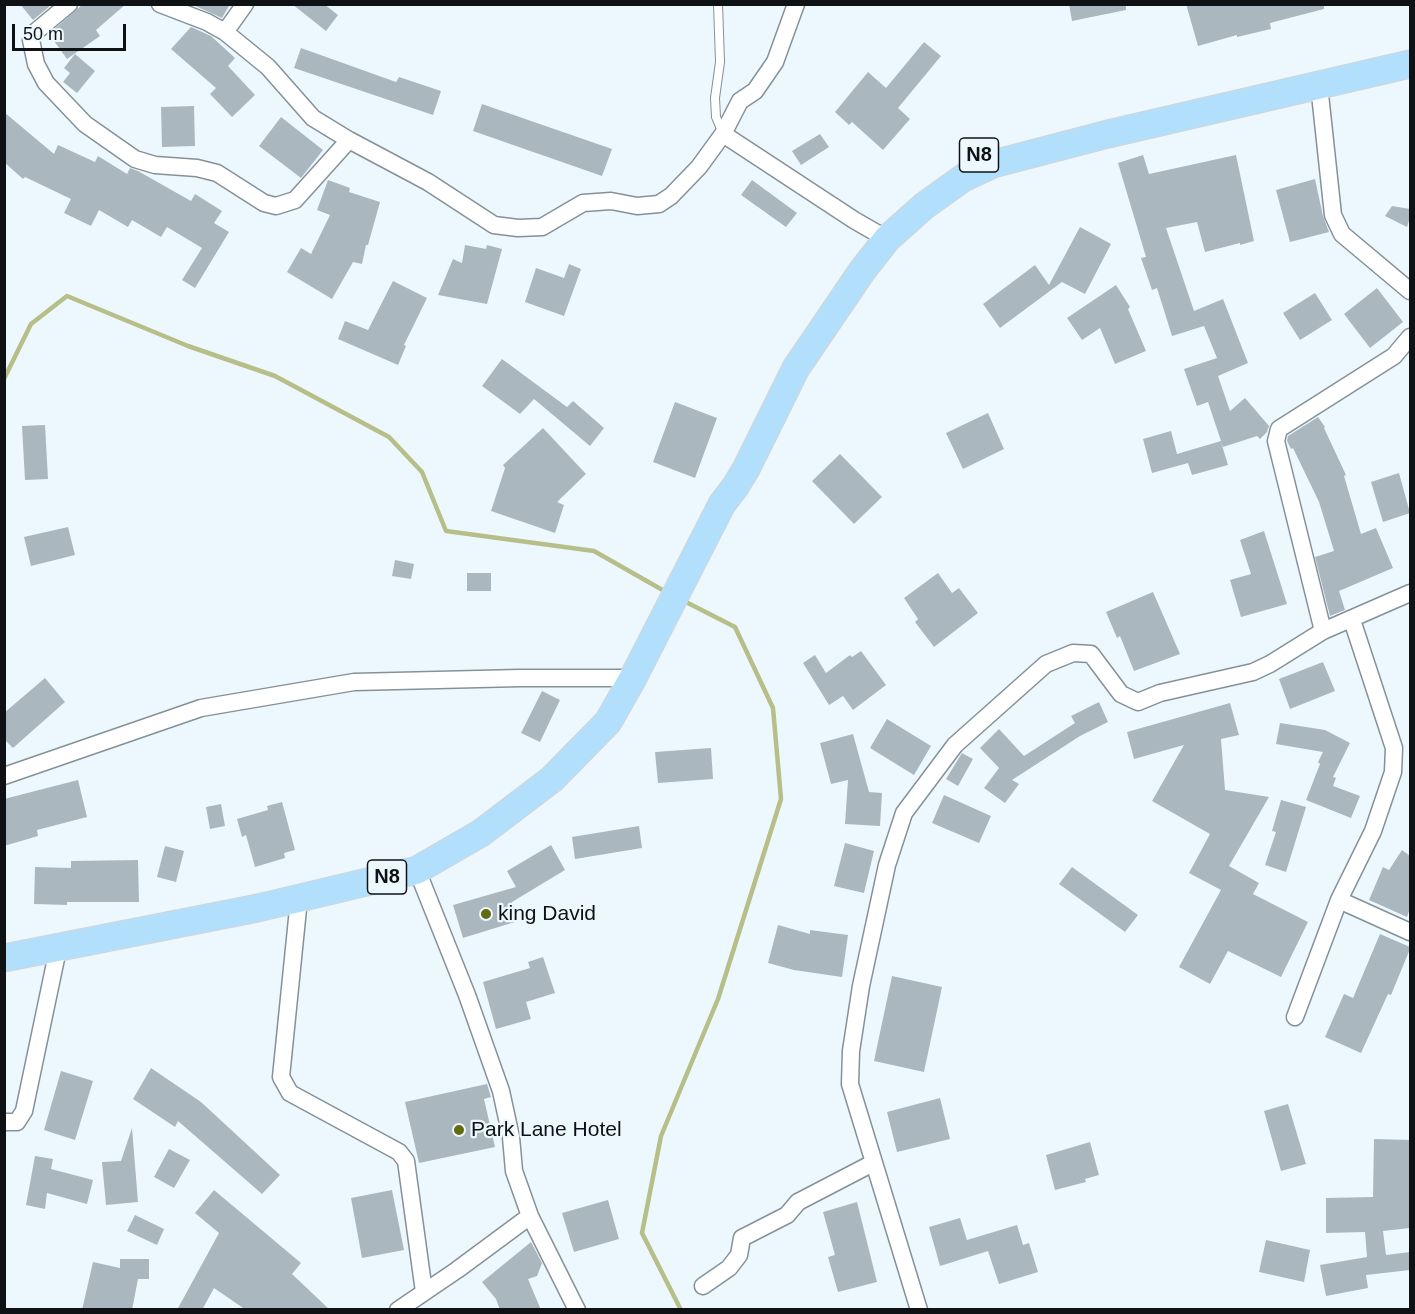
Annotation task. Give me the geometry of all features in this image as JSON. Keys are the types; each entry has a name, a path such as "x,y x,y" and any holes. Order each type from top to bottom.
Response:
{"highway":[{"name":"N8","path":"4,958 299,899 417,870 481,833 552,779 608,722 664,619 722,504 746,469 796,368 862,272 881,236 963,178 993,164 1191,107 1410,50"},
{"name":"N8","path":"1191,107 1318,85 1410,64"}],"street":[{"path":"69,4 34,33 31,40 36,64 46,83 85,124 135,159 155,165 197,168 217,173 264,203 276,206 295,200 349,140"},
{"path":"160,4 207,22 225,32 268,67 313,118 428,182 494,225 518,228 542,227 583,203 611,201 637,206 659,204 672,196 723,134 740,101 755,91 775,62 796,4"},
{"path":"225,32 245,4"},
{"path":"1318,85 1333,215 1342,234 1410,291"},
{"path":"723,134 881,236"},
{"path":"1323,631 1279,462 1277,435 1279,429 1394,356 1410,337"},
{"path":"918,1310 850,1084 851,1051 861,986 887,865 904,813 955,745 1046,664 1073,653 1090,654 1121,694 1138,702 1160,693 1253,672 1323,631 1410,593"},
{"path":"1294,1017 1339,900 1373,831 1394,772 1394,748 1352,620"},
{"path":"4,776 201,708 354,682 633,678"},
{"path":"417,870 467,994 501,1091 511,1137 514,1172 530,1216 577,1310"},
{"path":"299,899 281,1077 291,1093 399,1152 406,1161 409,1175 416,1300"},
{"path":"1339,900 1410,932"},
{"path":"4,1122 17,1122 24,1111 58,949"},
{"path":"703,1286 729,1268 740,1255 742,1238 787,1215 798,1202 873,1163"},
{"path":"398,1310 416,1300 530,1216"}],"lane":[{"path":"718,4 720,62 715,98 716,117 723,134"}],"building":[{"path":"20,4 49,4 50,6 33,20"},
{"path":"83,4 126,4 96,30 100,36 67,59 49,34"},
{"path":"191,4 230,4 222,18"},
{"path":"292,4 324,4 338,15 326,31"},
{"path":"1069,4 1126,4 1126,10 1072,21"},
{"path":"1186,4 1324,4 1324,9 1270,23 1271,29 1237,37 1237,35 1198,46"},
{"path":"191,27 211,36 235,58 228,66 255,95 232,117 210,94 216,88 171,49"},
{"path":"924,42 941,56 898,108 910,119 883,150 852,122 849,125 835,112 868,72 886,88"},
{"path":"301,48 396,82 399,77 441,91 433,115 294,68"},
{"path":"75,54 95,71 77,93 63,82 70,73 64,68"},
{"path":"482,104 612,149 602,176 473,131"},
{"path":"194,106 195,146 162,147 161,107"},
{"path":"4,112 54,154 58,145 95,162 98,156 127,174 130,168 138,171 191,201 195,194 222,211 214,223 229,232 195,288 182,280 202,248 167,227 161,237 132,220 128,227 99,210 91,226 64,213 71,199 25,177 23,179 4,162"},
{"path":"281,117 323,150 301,178 259,146"},
{"path":"820,134 829,147 801,165 792,151"},
{"path":"1143,155 1149,174 1236,155 1254,241 1205,252 1197,222 1166,228 1194,311 1223,299 1248,363 1218,376 1230,411 1245,398 1269,426 1260,439 1257,436 1223,447 1221,442 1228,465 1192,475 1188,463 1152,473 1143,439 1171,431 1177,454 1221,441 1208,402 1197,406 1184,369 1217,358 1204,326 1172,336 1157,288 1152,290 1141,258 1146,257 1118,163"},
{"path":"1315,179 1329,232 1290,242 1276,190"},
{"path":"328,180 350,188 349,192 380,202 362,264 353,262 332,299 287,272 301,248 311,254 330,215 317,210"},
{"path":"752,180 797,213 786,227 741,195"},
{"path":"1392,206 1410,209 1407,227 1385,216"},
{"path":"1080,227 1111,244 1085,294 1062,282 1000,328 983,304 1035,265 1049,285"},
{"path":"465,245 486,249 487,245 502,249 487,304 438,295 453,259 462,263"},
{"path":"569,264 581,269 564,316 525,302 536,268 564,278"},
{"path":"393,281 427,298 404,345 406,346 398,365 338,339 345,321 368,330"},
{"path":"1116,285 1130,307 1128,309 1146,351 1115,364 1100,328 1082,340 1067,318"},
{"path":"1377,288 1403,322 1370,348 1344,314"},
{"path":"1315,293 1332,320 1300,340 1283,313"},
{"path":"502,359 567,407 573,401 604,428 590,446 534,399 520,414 482,386"},
{"path":"675,402 717,418 695,478 653,462"},
{"path":"988,413 1004,449 963,469 946,433"},
{"path":"1318,417 1325,427 1346,475 1344,476 1361,534 1376,528 1393,568 1339,591 1345,610 1330,616 1315,557 1334,551 1319,502 1293,448 1291,449 1287,441 1288,436"},
{"path":"45,425 48,479 25,480 22,426"},
{"path":"543,428 586,474 557,502 564,505 555,533 491,511 505,468 503,465"},
{"path":"840,454 882,497 854,524 812,481"},
{"path":"1399,473 1410,513 1383,522 1371,482"},
{"path":"68,527 75,555 31,566 24,537"},
{"path":"1264,531 1287,604 1241,617 1230,580 1251,574 1240,540"},
{"path":"395,560 414,564 411,579 392,576"},
{"path":"467,573 491,573 491,591 467,591"},
{"path":"938,573 952,593 959,588 978,613 934,647 915,622 918,619 904,598"},
{"path":"1153,592 1180,654 1134,671 1120,636 1117,638 1106,612"},
{"path":"861,651 886,685 853,710 843,696 829,705 803,663 815,655 826,673 850,655 852,657"},
{"path":"1323,662 1335,691 1290,709 1279,679"},
{"path":"45,678 65,702 13,748 4,739 4,713"},
{"path":"542,691 560,700 540,742 521,733"},
{"path":"1099,702 1108,722 1080,736 1012,780 1019,784 1005,803 984,788 999,768 980,748 999,729 1024,756 1075,723 1071,716"},
{"path":"1230,703 1239,735 1221,739 1225,790 1269,797 1229,866 1259,883 1253,894 1308,922 1281,977 1228,951 1210,984 1179,967 1221,890 1189,873 1210,834 1152,801 1184,745 1134,759 1127,732"},
{"path":"887,719 931,746 914,775 870,748"},
{"path":"1280,723 1325,730 1350,743 1333,777 1336,778 1333,786 1360,796 1351,818 1306,800 1323,752 1276,744"},
{"path":"853,734 869,792 882,793 880,826 845,824 848,780 831,784 820,743"},
{"path":"711,748 713,779 658,783 655,752"},
{"path":"962,753 973,759 958,786 946,779"},
{"path":"78,780 87,817 37,830 38,836 4,846 4,799"},
{"path":"944,795 991,816 979,843 932,823"},
{"path":"1281,800 1306,807 1286,872 1265,865 1276,832 1272,831"},
{"path":"282,802 295,850 284,853 285,858 255,867 246,835 242,837 237,819 268,810 267,806"},
{"path":"221,804 225,826 210,829 206,807"},
{"path":"639,826 642,848 575,859 572,837"},
{"path":"845,843 874,851 864,893 834,886"},
{"path":"551,845 565,870 512,902 518,921 463,938 453,905 516,887 507,871"},
{"path":"165,846 184,851 176,882 157,877"},
{"path":"1402,850 1410,856 1410,908 1407,917 1369,900 1383,867 1389,870"},
{"path":"138,860 139,902 34,904 35,867 71,868 71,861"},
{"path":"1072,867 1138,915 1125,932 1059,884"},
{"path":"778,925 810,934 810,930 848,935 842,977 794,970 768,963"},
{"path":"1380,934 1410,949 1391,995 1388,994 1361,1053 1325,1037 1344,994 1353,998"},
{"path":"543,957 555,993 526,1002 531,1019 496,1029 483,982 530,968 528,962"},
{"path":"892,976 942,987 924,1072 874,1061"},
{"path":"151,1068 201,1102 280,1175 262,1194 178,1121 175,1127 133,1099"},
{"path":"61,1071 93,1081 75,1140 44,1130"},
{"path":"487,1084 491,1097 484,1099 495,1147 419,1163 405,1102"},
{"path":"940,1098 950,1139 897,1152 887,1112"},
{"path":"1288,1104 1306,1164 1281,1171 1264,1111"},
{"path":"132,1128 138,1202 106,1205 102,1162 121,1161"},
{"path":"1374,1139 1410,1140 1410,1228 1383,1231 1386,1255 1410,1252 1410,1270 1366,1275 1368,1288 1326,1296 1320,1265 1367,1257 1365,1232 1326,1233 1326,1198 1373,1197"},
{"path":"1090,1142 1099,1175 1085,1179 1086,1182 1055,1190 1046,1155"},
{"path":"169,1149 190,1160 174,1188 154,1177"},
{"path":"35,1156 53,1159 51,1169 93,1180 87,1204 47,1193 45,1209 26,1205"},
{"path":"214,1190 301,1263 292,1274 330,1310 246,1310 214,1288 202,1310 177,1310 219,1233 195,1213"},
{"path":"392,1190 404,1250 362,1258 351,1198"},
{"path":"608,1200 619,1239 574,1252 562,1213"},
{"path":"857,1202 877,1282 838,1292 828,1257 835,1255 823,1212"},
{"path":"135,1215 164,1229 157,1245 127,1231"},
{"path":"960,1218 967,1240 1017,1225 1023,1245 1029,1243 1038,1272 999,1284 988,1251 940,1266 929,1227"},
{"path":"1266,1240 1310,1250 1304,1282 1259,1272"},
{"path":"531,1242 542,1263 537,1276 528,1279 541,1310 500,1310 496,1299 482,1282"},
{"path":"120,1259 149,1259 149,1279 138,1279 132,1310 82,1310 93,1262 120,1268"}],"waterway":[{"path":"4,379 31,324 67,296 188,346 275,376 389,437 422,472 446,531 594,551 666,592"},
{"path":"681,1310 642,1233 661,1136 718,999 781,799 773,708 735,627 682,600"}],"place":[{"name":"king David","path":"486,914"},
{"name":"Park Lane Hotel","path":"459,1130"}]}
